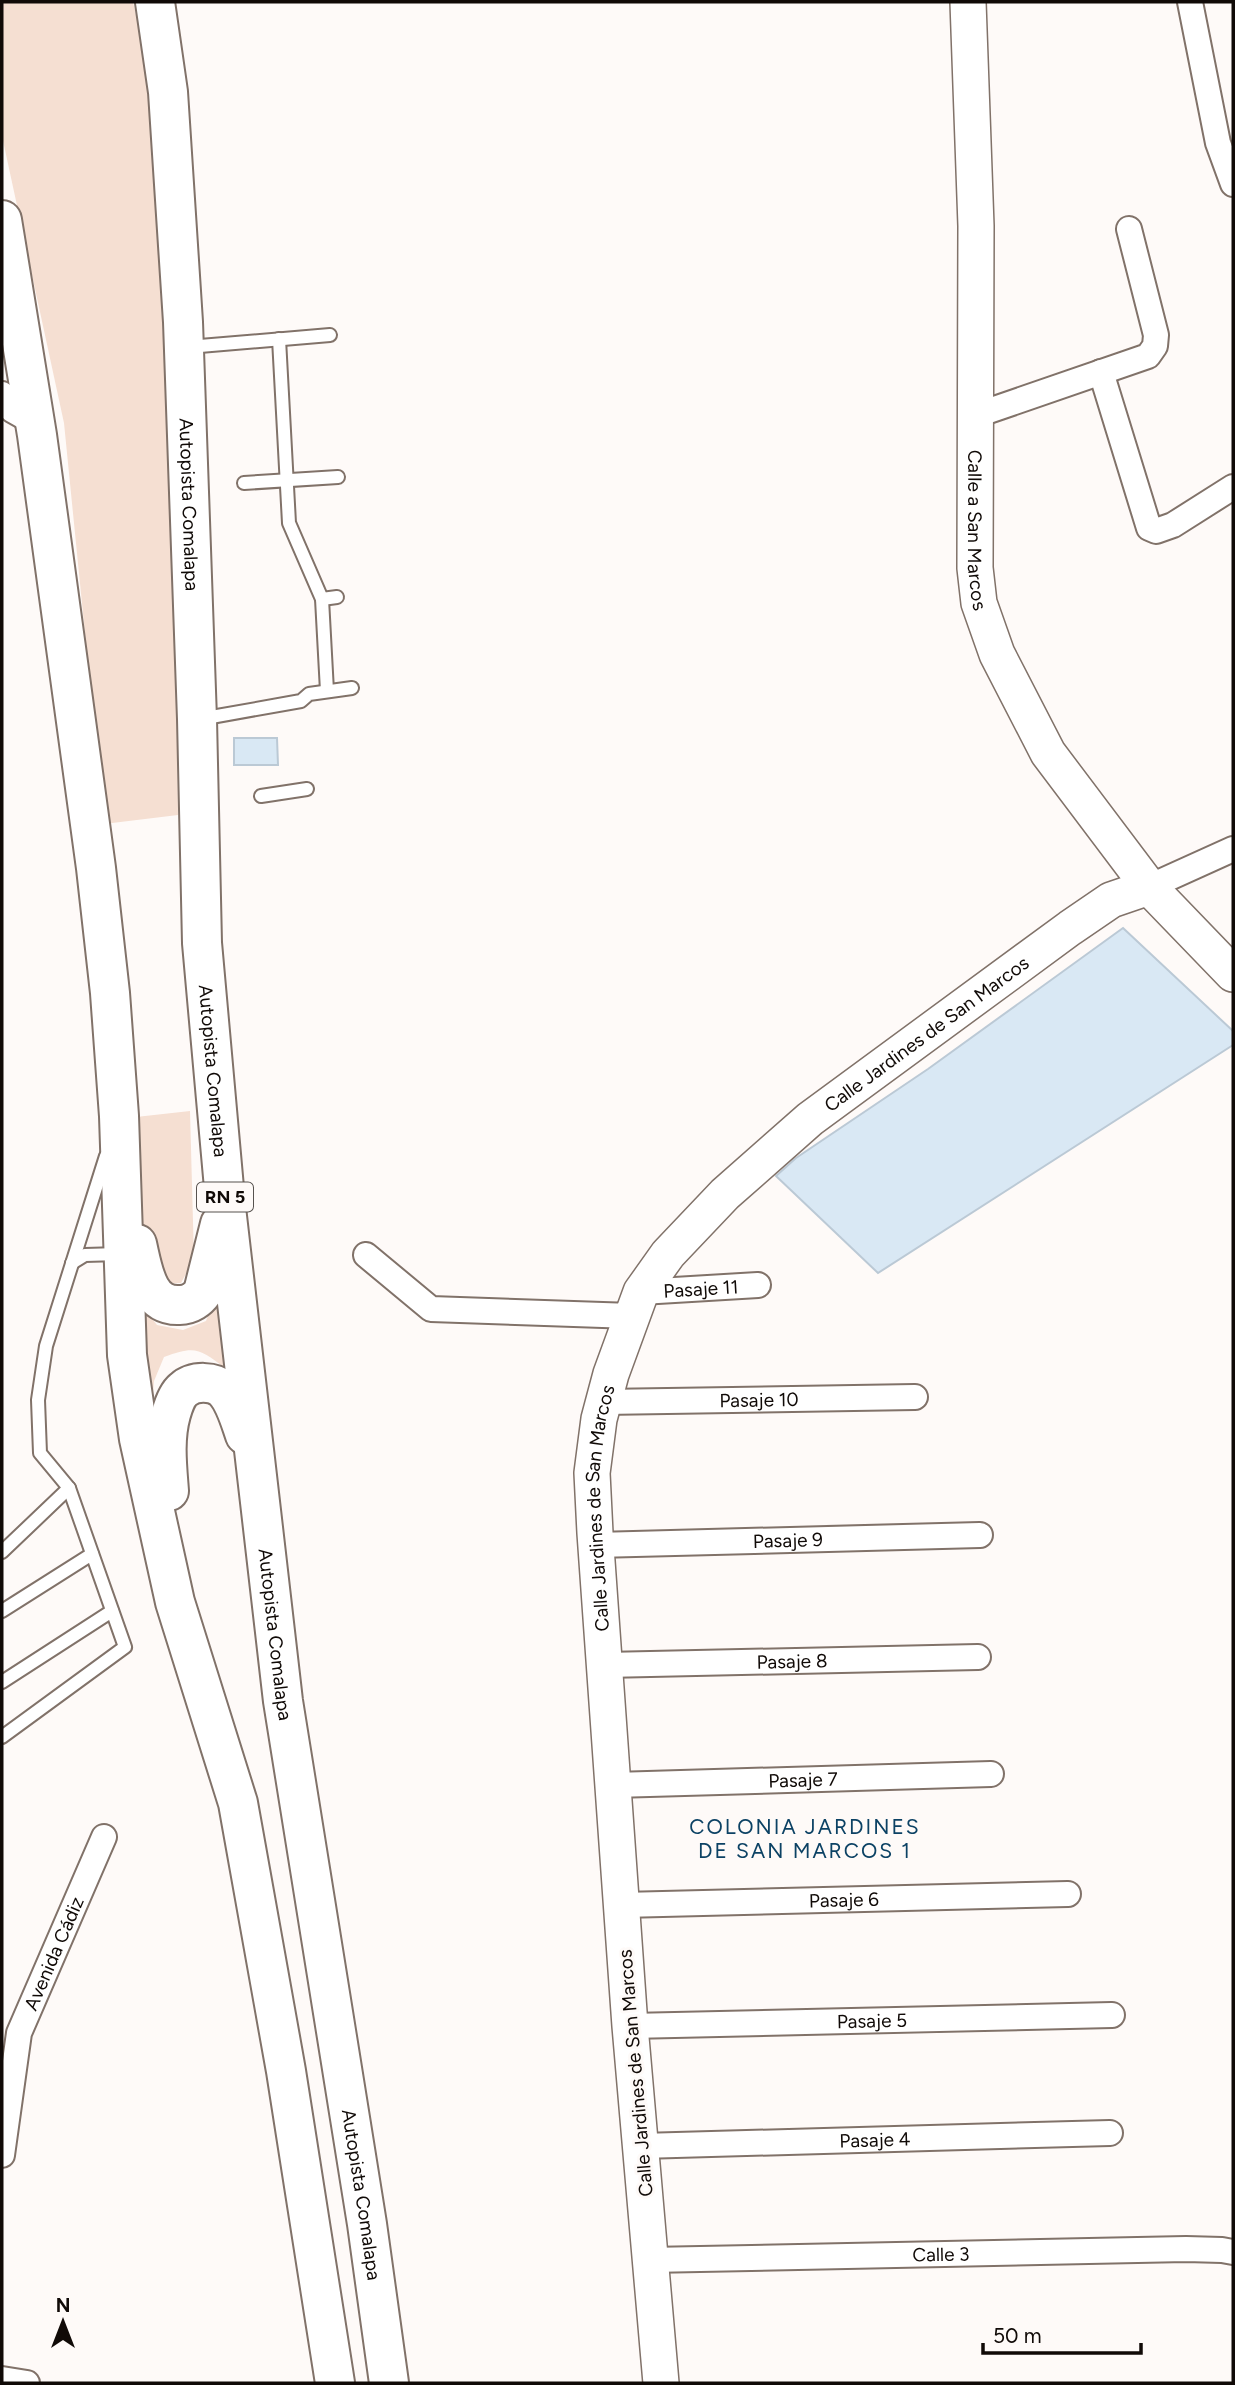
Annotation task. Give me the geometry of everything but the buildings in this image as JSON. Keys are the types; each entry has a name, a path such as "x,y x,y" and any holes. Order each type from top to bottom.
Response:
{"highway":[{"name":"Autopista Comalapa","path":"155,2 168,92 184,347 202,943 225,1199 283,1701 365,2210 389,2383"},
{"path":"2,220 35,423 96,867 119,1115 127,1355 139,1439 175,1602 239,1803 286,2071 335,2383"},
{"path":"122,1184 145,1277 152,1293 168,1304 186,1305 203,1292 225,1199"},
{"path":"175,1602 166,1442 172,1411 183,1390 191,1385 217,1385 231,1399 254,1466 263,1515"}],"main road":[{"name":"Calle a San Marcos","path":"968,2 975,214 975,568 979,603 993,645 1048,753 1149,887 1231,969"},
{"name":"Calle Jardines de San Marcos","path":"661,2383 630,2026 596,1545 592,1473 598,1419 603,1402 636,1304 668,1254 724,1194 810,1119 1090,914 1111,900 1149,887"}],"street":[{"path":"1190,2 1218,143 1233,184"},
{"path":"974,416 1148,356 1156,335 1129,229"},
{"path":"1101,372 1149,528 1156,531 1173,525 1229,499"},
{"path":"2,394 12,410 35,423"},
{"path":"1149,887 1233,849"},
{"name":"Pasaje 11","path":"366,1255 431,1309 636,1304 758,1285"},
{"name":"Pasaje 10","path":"603,1402 915,1397"},
{"name":"Pasaje 9","path":"596,1545 980,1535"},
{"name":"Pasaje 8","path":"605,1665 978,1657"},
{"name":"Pasaje 7","path":"614,1785 992,1774"},
{"name":"Avenida Cádiz","path":"2,2155 10,2033 104,1837"},
{"name":"Pasaje 6","path":"622,1905 1068,1894"},
{"name":"Pasaje 5","path":"630,2026 1112,2015"},
{"name":"Pasaje 4","path":"641,2146 1110,2133"},
{"name":"Calle 3","path":"649,2260 1173,2249 1233,2252"},
{"path":"2,2379 27,2383"}],"lane":[{"path":"184,347 330,335"},
{"path":"279,338 289,523 322,599 327,691"},
{"path":"244,483 287,478 338,477"},
{"path":"322,599 337,597"},
{"path":"197,719 301,701 309,694 352,688"},
{"path":"261,796 307,789"},
{"path":"2,1737 125,1647 69,1488 40,1454 38,1400 46,1346 119,1115"},
{"path":"72,1263 85,1255 124,1254"},
{"path":"2,1552 69,1488"},
{"path":"2,1611 92,1554"},
{"path":"2,1682 112,1611"}],"shaded area":[{"path":"2,2 133,2 148,66 176,568 178,815 104,824 64,423 2,136"},
{"path":"190,1111 194,1259 181,1283 163,1284 143,1233 136,1117"},
{"path":"219,1285 226,1369 197,1351 184,1351 164,1357 154,1381 150,1432 132,1293 157,1325 183,1330 206,1321"}],"district":[{"name":"COLONIA JARDINES DE SAN MARCOS 1","path":"805,1839"}]}
